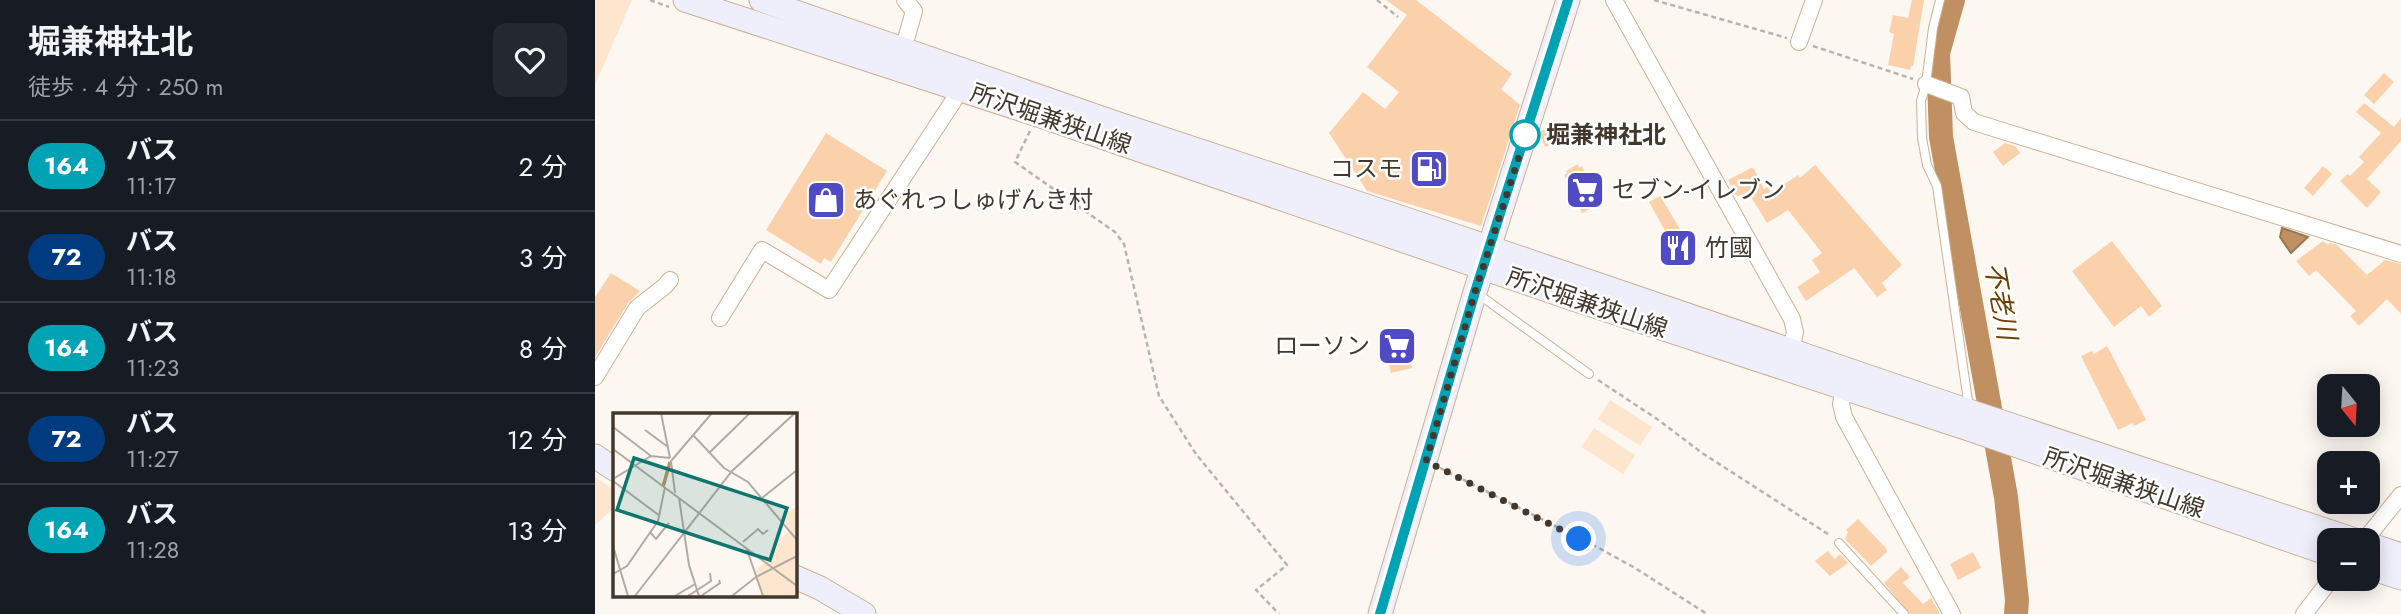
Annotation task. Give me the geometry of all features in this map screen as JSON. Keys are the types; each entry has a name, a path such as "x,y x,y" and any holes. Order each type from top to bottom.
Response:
{"main road":[{"name":"所沢堀兼狭山線","path":"685,0 1487,258 1791,351 2317,550"},
{"name":"所沢堀兼狭山線","path":"761,0 1844,387 1972,418"},
{"path":"1380,614 1475,292 1568,0"},
{"name":"所沢堀兼狭山線","path":"2009,434 2317,528"},
{"path":"595,456 613,467"},
{"path":"2380,547 2401,555"},
{"path":"2380,571 2401,578"},
{"path":"796,577 864,614"}],"street":[{"path":"902,50 914,11 905,0"},
{"path":"1614,0 1792,320 1795,332 1791,351"},
{"path":"1799,41 1814,0"},
{"path":"1926,84 1961,97 1964,114 1974,122 2401,254"},
{"path":"720,318 762,250 828,290 954,100"},
{"path":"595,377 637,308 670,280"},
{"path":"1844,387 1841,404 1844,417 1952,614"},
{"path":"2376,528 2401,495"},
{"path":"2304,614 2322,591"}],"lane":[{"path":"1940,0 1921,101 1922,138 1930,174 1937,186 1972,418"},
{"path":"1475,292 1590,374"},
{"path":"1839,543 1904,614"}],"path":[{"path":"1377,0 1398,17"},
{"path":"1038,115 1015,162 1115,232 1124,244 1159,396 1196,454 1287,565 1257,590 1279,614"},
{"path":"1590,374 1702,453 1839,543"},
{"path":"1426,461 1597,547 1707,614"}],"shaded area":[{"path":"595,0 632,0 595,85"},
{"path":"2282,228 2308,237 2291,253 2280,237"},
{"path":"1610,400 1652,427 1640,446 1598,419"},
{"path":"1594,428 1635,455 1623,474 1581,447"},
{"path":"595,477 613,489 613,509 595,525"}],"building":[{"path":"1386,0 1416,0 1512,74 1501,89 1520,105 1481,226 1367,191 1329,133 1363,92 1385,109 1399,92 1367,67 1407,15"},
{"path":"1912,0 1924,0 1913,66 1910,70 1888,65 1894,34 1889,32 1893,15 1908,18"},
{"path":"2384,73 2394,82 2374,104 2364,95"},
{"path":"2364,103 2394,127 2401,118 2401,141 2367,179 2381,192 2367,208 2340,181 2347,174 2350,176 2364,162 2359,157 2381,133 2356,112"},
{"path":"1563,121 1570,136 1545,147 1541,131"},
{"name":"あぐれっしゅげんき村","path":"826,133 887,171 831,262 824,258 821,264 766,230"},
{"path":"2005,143 2015,146 2020,153 2003,166 1993,152"},
{"path":"1578,164 1579,168 1582,166 1602,203 1582,213 1564,175"},
{"path":"1815,165 1902,265 1882,283 1887,290 1877,297 1854,268 1806,301 1797,287 1820,272 1812,260 1822,253 1788,210 1767,223 1748,192 1736,195 1728,180 1751,168 1764,189 1768,187 1771,193 1798,175 1800,178"},
{"path":"2323,166 2332,174 2313,196 2304,188"},
{"path":"1660,196 1695,254 1673,267 1659,241 1668,236 1649,202"},
{"path":"2112,241 2162,306 2149,317 2141,306 2114,327 2072,271"},
{"path":"2323,241 2328,245 2337,245 2367,275 2385,260 2401,264 2401,314 2387,299 2359,326 2350,316 2356,311 2316,270 2309,276 2296,261"},
{"path":"611,273 640,291 628,303 595,357 595,297"},
{"name":"ローソン","path":"1405,328 1412,368 1391,373 1383,333"},
{"path":"2107,346 2146,420 2118,430 2081,356 2092,351 2094,354"},
{"path":"1858,519 1886,548 1887,552 1871,566 1845,539 1848,532 1846,530"},
{"path":"1828,551 1835,559 1840,554 1848,563 1830,576 1815,561"},
{"path":"1973,552 1981,568 1958,580 1950,564"},
{"path":"1901,567 1910,577 1903,583 1923,604 1931,598 1940,614 1910,614 1884,583"}],"waterway":[{"name":"不老川","path":"1953,0 1938,53 1941,137 2006,497 2017,600 2016,614"}],"bus line":[{"name":"164","path":"1380,614 1475,292 1568,0"}],"place":[{"name":"堀兼神社北","path":"1525,135"},
{"name":"コスモ","path":"1429,169"},
{"name":"セブン-イレブン","path":"1585,190"},
{"name":"あぐれっしゅげんき村","path":"826,200"},
{"name":"竹國","path":"1678,248"},
{"name":"ローソン","path":"1397,346"}],"route":[{"path":"1525,135 1528,129 1475,292 1426,461 1579,539"}]}
